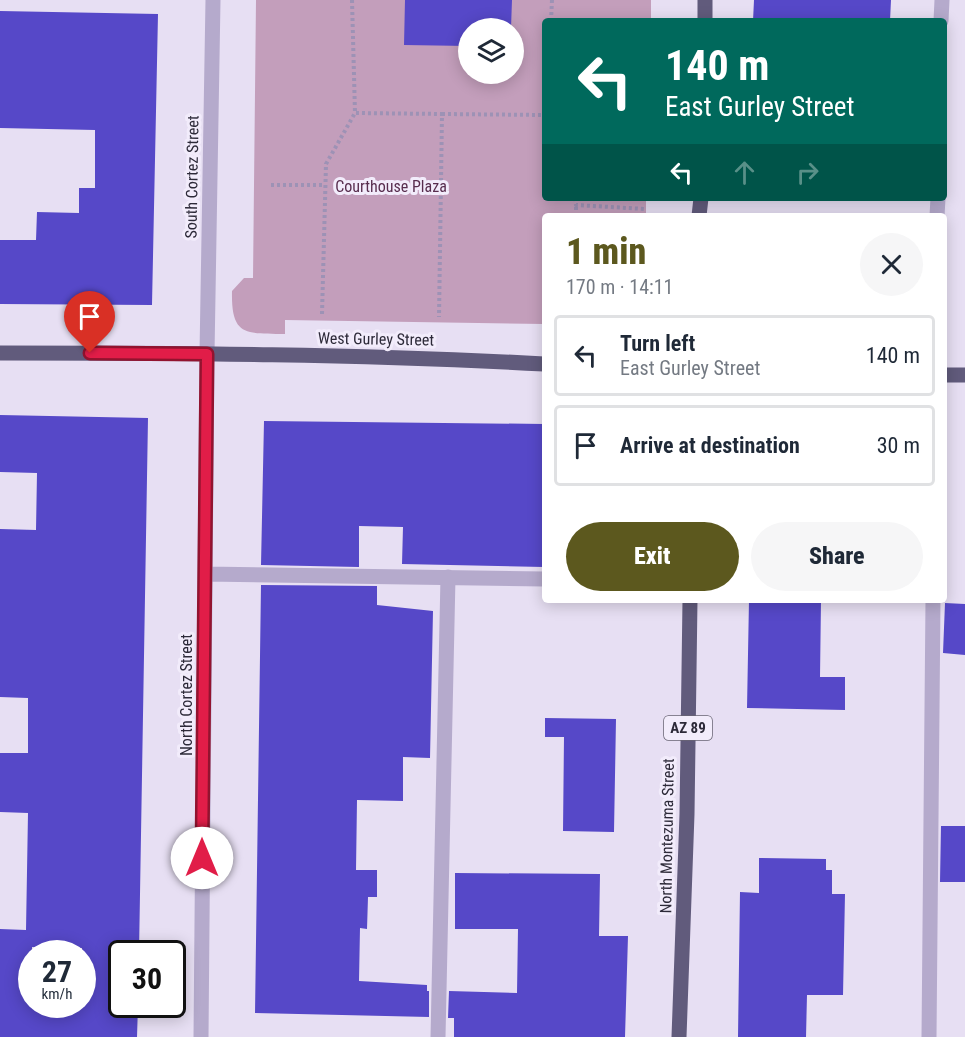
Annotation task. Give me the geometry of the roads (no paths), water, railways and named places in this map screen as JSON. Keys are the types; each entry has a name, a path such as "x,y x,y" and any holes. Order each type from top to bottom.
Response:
{"main road":[{"path":"705,0 705,18"},
{"name":"West Gurley Street","path":"0,353 439,358 542,364"},
{"path":"947,375 965,375"},
{"name":"North Montezuma Street","path":"679,1037 687,814 690,603"}],"street":[{"name":"South Cortez Street","path":"207,354 213,0"},
{"path":"941,18 942,0"},
{"name":"North Cortez Street","path":"201,1037 207,354"},
{"path":"205,574 542,579"},
{"path":"438,1037 448,577"},
{"path":"929,1037 933,603"}],"park label":[{"name":"Courthouse Plaza","path":"391,186"}]}
